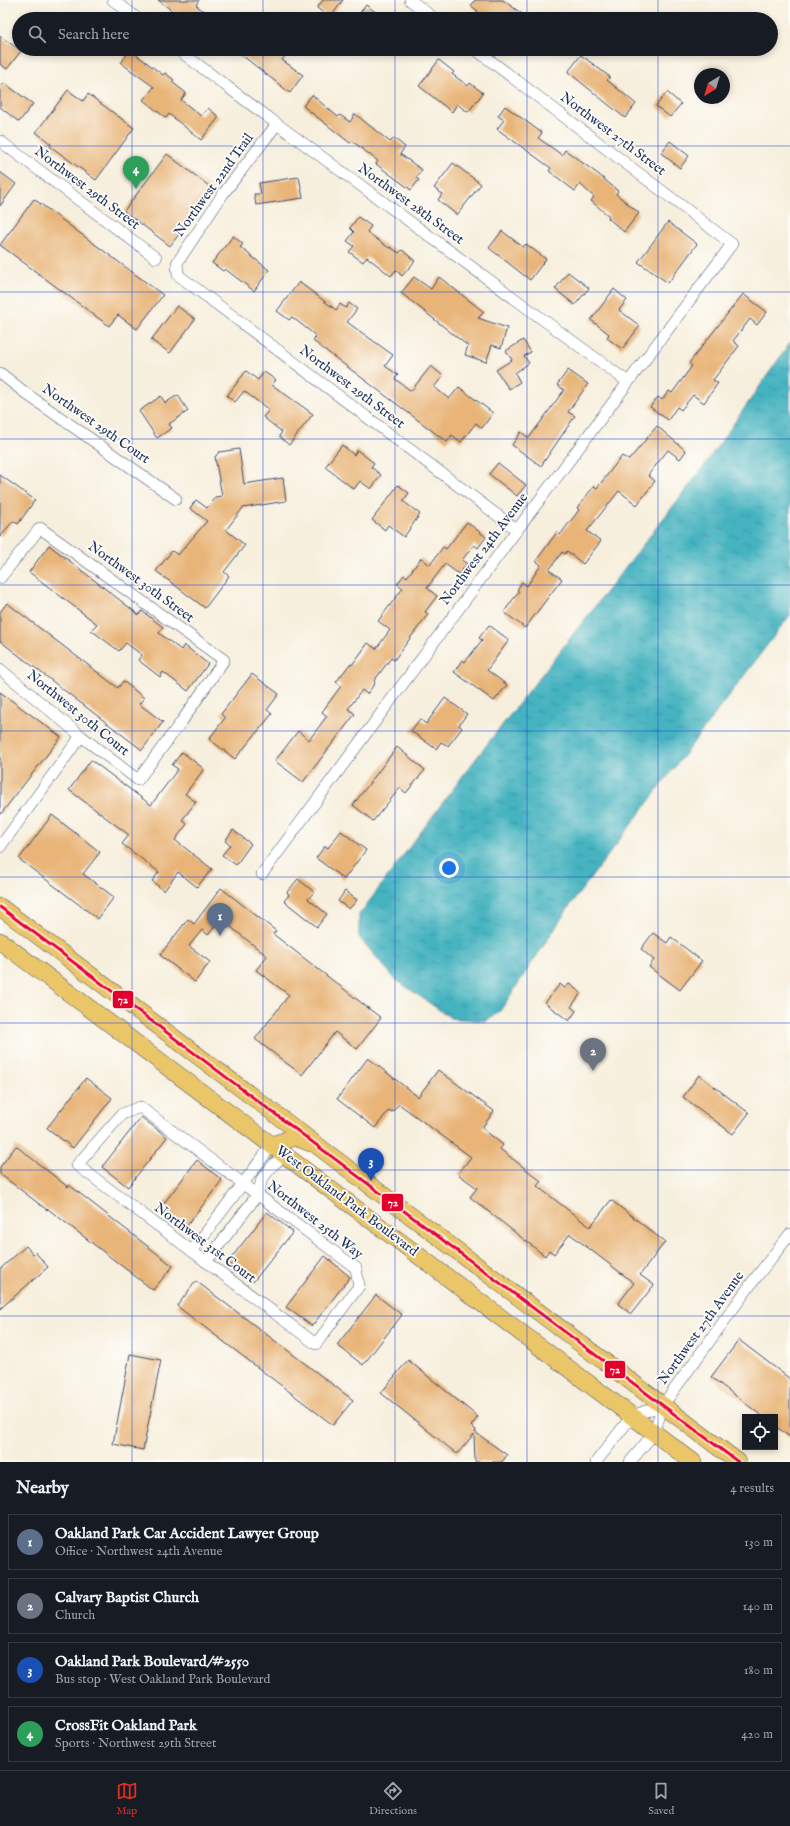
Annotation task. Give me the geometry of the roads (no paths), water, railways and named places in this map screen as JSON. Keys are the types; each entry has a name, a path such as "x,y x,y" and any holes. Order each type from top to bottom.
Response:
{"main road":[{"name":"West Oakland Park Boulevard","path":"0,907 738,1462"},
{"name":"West Oakland Park Boulevard","path":"0,941 693,1462"},
{"path":"250,1129 270,1133 280,1132 290,1125"},
{"path":"278,1150 295,1137 317,1145"}],"street":[{"path":"113,0 129,12"},
{"path":"410,0 426,12"},
{"name":"Northwest 28th Street","path":"186,56 276,124 628,382"},
{"name":"Northwest 27th Street","path":"484,56 732,244"},
{"name":"Northwest 22nd Trail","path":"177,263 223,194 276,124"},
{"name":"Northwest 29th Street","path":"0,142 156,258"},
{"name":"Northwest 24th Avenue","path":"262,874 516,530 732,244"},
{"name":"Northwest 29th Street","path":"177,263 178,275 516,530"},
{"name":"Northwest 29th Court","path":"0,372 28,395 176,499"},
{"name":"Northwest 30th Street","path":"0,578 40,528 224,660 182,721 138,780"},
{"name":"Northwest 30th Court","path":"0,668 81,736 138,780"},
{"path":"0,847 81,736"},
{"name":"Northwest 25th Way","path":"77,1165 122,1114 140,1107 258,1194 356,1268 359,1286 316,1344"},
{"path":"192,1251 244,1184 278,1150"},
{"path":"206,1262 258,1194 262,1180 274,1164 278,1150"},
{"name":"Northwest 31st Court","path":"77,1165 316,1344"},
{"name":"Northwest 27th Avenue","path":"632,1416 663,1405 751,1284 790,1234"},
{"path":"630,1462 654,1433 663,1405"},
{"path":"596,1462 632,1416"}],"water":[{"path":"790,343 790,615 571,904 500,1011 485,1021 451,1018 395,979 359,937 359,915 464,774 699,473"}],"place":[{"name":"CrossFit Oakland Park","path":"136,189"},
{"name":"Oakland Park Car Accident Lawyer Group","path":"220,936"},
{"name":"Calvary Baptist Church","path":"593,1071"},
{"name":"Oakland Park Boulevard/#2550","path":"371,1181"}]}
